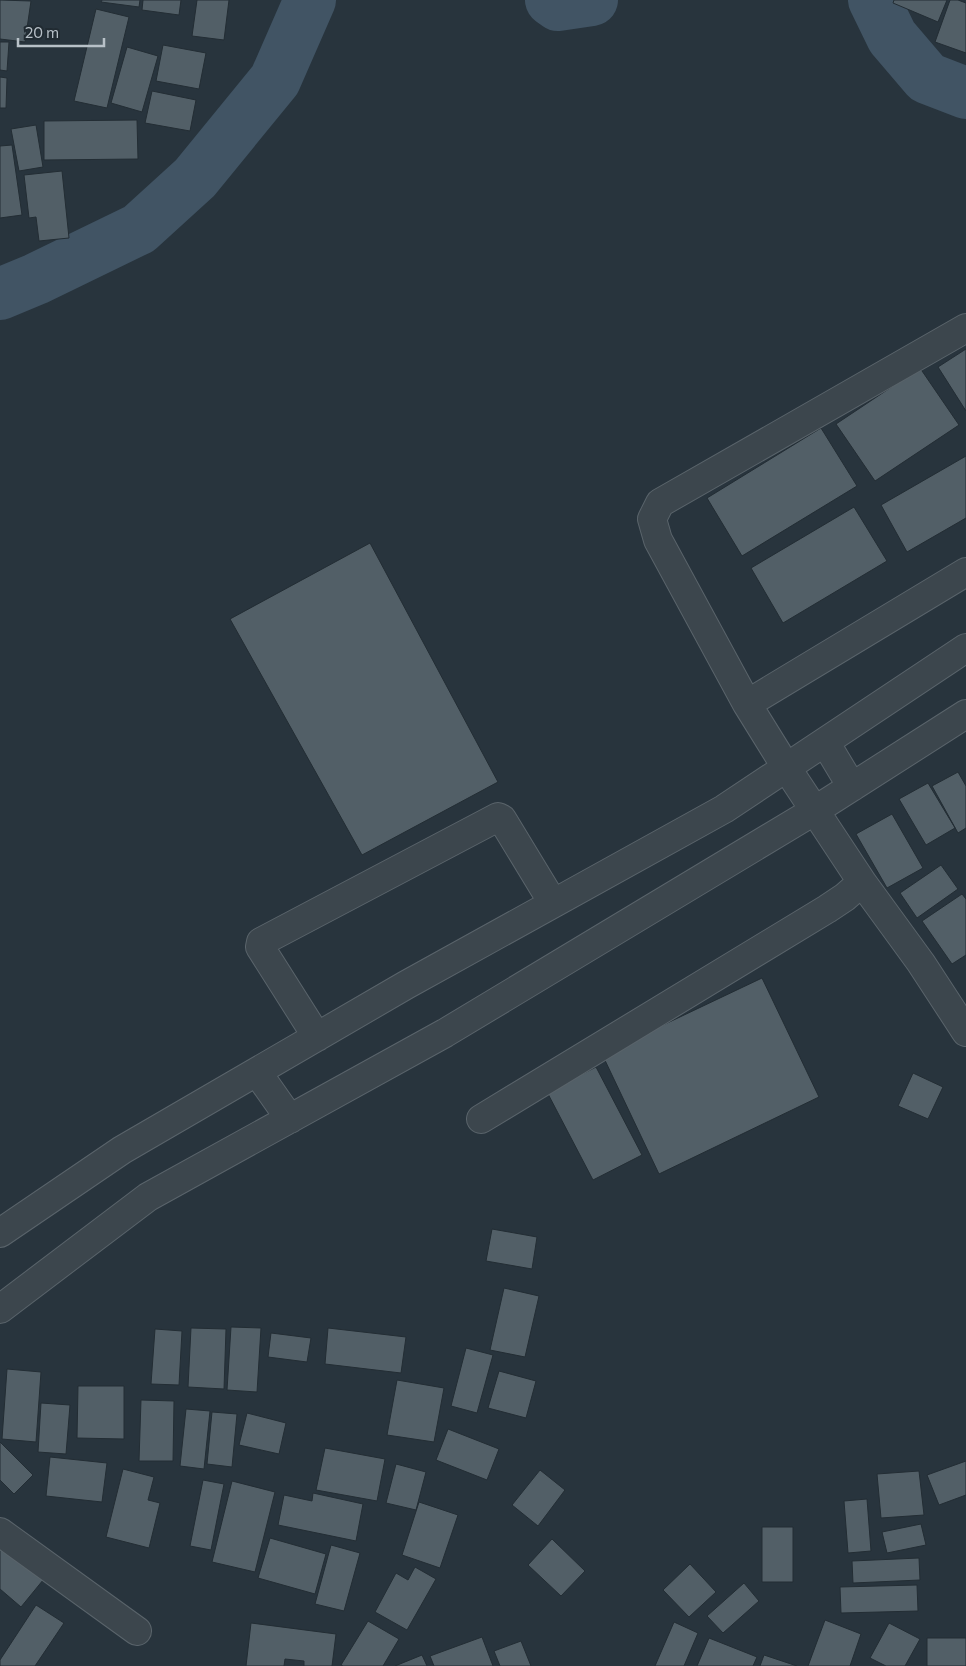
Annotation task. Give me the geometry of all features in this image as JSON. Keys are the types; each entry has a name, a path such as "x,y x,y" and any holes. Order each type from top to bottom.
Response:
{"street":[{"path":"966,328 660,503 652,519 658,540 747,704 786,768 862,882 921,963 966,1032"},
{"path":"747,704 966,572"},
{"path":"0,1232 122,1150 317,1037 724,809 966,648"},
{"path":"0,1310 148,1198 445,1033 852,787 966,714"},
{"path":"826,742 852,787"},
{"path":"317,1037 260,947 261,942 498,817 502,819 554,903"},
{"path":"481,1119 827,909 862,882"},
{"path":"257,1072 290,1119"},
{"path":"0,1532 137,1631"}],"building":[{"path":"0,0 31,1 25,42 0,39"},
{"path":"102,0 140,0 139,7 101,2"},
{"path":"143,0 181,0 179,15 142,10"},
{"path":"197,0 229,0 224,40 192,36"},
{"path":"894,0 947,0 938,22 893,3"},
{"path":"950,0 966,3 966,53 935,42"},
{"path":"96,9 129,17 107,108 74,101"},
{"path":"0,42 9,42 7,71 0,70"},
{"path":"163,45 206,53 199,89 156,81"},
{"path":"127,47 158,56 142,112 111,103"},
{"path":"0,77 7,78 6,108 0,108"},
{"path":"152,91 196,100 190,131 145,123"},
{"path":"137,120 138,159 44,160 44,121"},
{"path":"36,125 43,167 19,171 11,129"},
{"path":"12,145 22,215 0,218 0,146"},
{"path":"62,171 69,238 39,241 36,217 29,218 24,175"},
{"path":"966,349 966,411 938,367"},
{"path":"920,368 959,425 875,481 836,424"},
{"path":"821,428 857,486 742,556 707,498"},
{"path":"966,456 966,518 907,552 881,505"},
{"path":"854,507 887,561 783,623 751,568"},
{"path":"370,543 498,782 362,855 230,619"},
{"path":"958,772 966,786 966,828 958,833 932,786"},
{"path":"928,783 955,828 926,845 899,799"},
{"path":"892,814 923,868 887,888 856,834"},
{"path":"941,865 958,889 917,918 900,893"},
{"path":"962,894 966,899 966,955 952,964 922,921"},
{"path":"762,978 819,1097 659,1174 602,1054"},
{"path":"596,1067 642,1155 593,1180 547,1092"},
{"path":"913,1073 943,1087 928,1119 898,1106"},
{"path":"492,1229 537,1237 532,1269 486,1261"},
{"path":"504,1288 539,1296 525,1357 490,1350"},
{"path":"231,1327 261,1328 257,1392 227,1390"},
{"path":"191,1328 226,1329 224,1389 188,1387"},
{"path":"328,1328 406,1337 401,1373 325,1364"},
{"path":"155,1329 182,1331 179,1385 151,1384"},
{"path":"271,1333 311,1338 307,1362 268,1357"},
{"path":"466,1348 493,1355 477,1413 451,1406"},
{"path":"7,1369 41,1372 36,1442 2,1439"},
{"path":"499,1371 536,1381 526,1418 488,1408"},
{"path":"397,1380 444,1388 434,1442 387,1435"},
{"path":"78,1386 124,1386 124,1439 77,1438"},
{"path":"141,1400 174,1401 173,1461 139,1461"},
{"path":"41,1403 70,1405 66,1454 38,1452"},
{"path":"186,1409 210,1411 204,1469 180,1466"},
{"path":"212,1412 237,1414 232,1467 207,1464"},
{"path":"247,1413 286,1423 279,1454 239,1445"},
{"path":"448,1429 499,1449 487,1480 436,1460"},
{"path":"0,1442 33,1475 14,1494 0,1480"},
{"path":"325,1448 385,1459 377,1501 316,1490"},
{"path":"50,1457 107,1463 102,1502 46,1496"},
{"path":"966,1461 966,1495 939,1505 927,1475"},
{"path":"396,1464 426,1472 416,1510 386,1503"},
{"path":"123,1469 154,1477 148,1500 160,1503 149,1548 106,1537"},
{"path":"540,1470 565,1490 538,1526 512,1505"},
{"path":"919,1471 924,1515 881,1518 877,1474"},
{"path":"203,1480 224,1484 211,1550 190,1546"},
{"path":"232,1481 275,1492 255,1572 212,1562"},
{"path":"313,1493 363,1504 356,1541 278,1525 284,1495 312,1501"},
{"path":"867,1499 871,1551 848,1553 844,1501"},
{"path":"419,1502 458,1515 440,1568 402,1555"},
{"path":"921,1524 926,1545 887,1553 882,1532"},
{"path":"762,1527 793,1527 793,1582 762,1582"},
{"path":"0,1535 48,1574 21,1607 0,1589"},
{"path":"270,1538 326,1554 315,1594 258,1578"},
{"path":"552,1539 585,1571 561,1596 528,1565"},
{"path":"331,1545 360,1553 344,1611 315,1604"},
{"path":"919,1558 920,1580 853,1583 852,1561"},
{"path":"690,1564 716,1592 689,1617 663,1590"},
{"path":"415,1567 436,1579 407,1630 375,1612 396,1573 408,1580"},
{"path":"744,1583 759,1601 723,1633 707,1616"},
{"path":"917,1585 918,1611 841,1613 840,1587"},
{"path":"36,1605 64,1623 35,1666 0,1666 0,1660"},
{"path":"825,1620 861,1634 850,1666 808,1666"},
{"path":"368,1621 399,1639 383,1666 341,1665"},
{"path":"674,1622 698,1633 684,1666 655,1666"},
{"path":"251,1623 336,1634 332,1666 304,1666 304,1661 285,1659 284,1666 246,1666"},
{"path":"889,1623 920,1639 905,1666 886,1666 870,1658"},
{"path":"482,1637 493,1666 434,1666 430,1656"},
{"path":"709,1638 757,1657 753,1666 697,1666"},
{"path":"927,1638 966,1638 966,1666 927,1666"},
{"path":"521,1641 531,1666 500,1666 494,1651"},
{"path":"422,1655 427,1666 395,1666"},
{"path":"764,1655 797,1666 760,1666"}],"waterway":[{"path":"0,294 36,279 139,229 195,178 275,80 310,0"},
{"path":"551,0 558,5 592,0"},
{"path":"874,0 892,37 927,78 966,93"}]}
